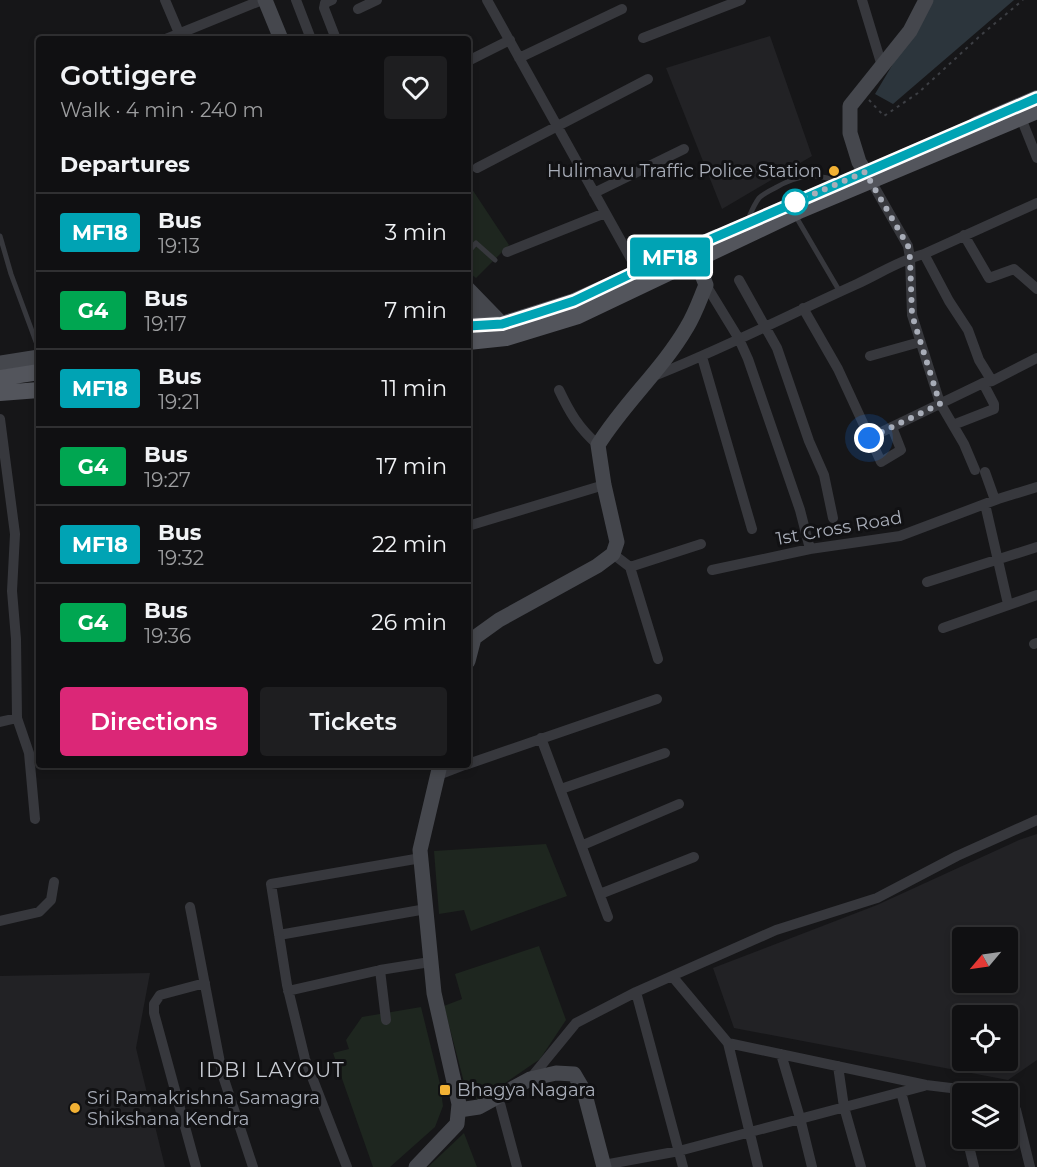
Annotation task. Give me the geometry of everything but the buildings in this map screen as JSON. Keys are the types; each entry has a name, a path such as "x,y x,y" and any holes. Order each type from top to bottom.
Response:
{"main road":[{"path":"471,341 504,331 578,316 641,277 694,253 795,213 868,176 1037,98"},
{"path":"694,253 746,224 842,182 868,176 1029,114"},
{"path":"475,326 504,331"},
{"path":"0,378 36,372"},
{"path":"0,393 36,390"}],"street":[{"path":"165,0 179,33"},
{"path":"172,36 263,0 280,36"},
{"path":"296,0 311,36"},
{"path":"332,0 324,5 335,36"},
{"path":"358,9 377,0"},
{"path":"487,0 641,277"},
{"path":"643,38 741,0"},
{"path":"862,0 882,66"},
{"path":"926,0 910,32 850,106 850,133 859,162 908,246 912,315 940,404 980,471 990,502 998,560 1008,604"},
{"path":"519,58 622,9"},
{"path":"471,59 510,40"},
{"path":"477,168 648,79"},
{"path":"1029,114 1037,158"},
{"path":"594,193 684,149"},
{"path":"651,378 702,357 910,258 924,254 1037,203"},
{"path":"507,252 605,213"},
{"path":"964,235 989,278 1014,269 1037,289"},
{"path":"694,253 706,285 739,339 748,359 796,499 810,549"},
{"path":"924,254 949,301 968,330 994,404 994,409 953,425"},
{"path":"739,280 777,348 809,441 824,475 832,518"},
{"path":"598,445 623,410 651,378 687,326 706,285"},
{"path":"471,292 504,331"},
{"path":"803,308 838,369 881,462 902,450 892,427"},
{"path":"870,356 921,342"},
{"path":"0,363 36,357"},
{"path":"702,357 752,529"},
{"path":"869,438 1037,358"},
{"path":"471,638 597,566 613,554 617,542 604,485 598,445 573,419 559,390"},
{"path":"0,419 15,534 12,591 16,639 17,718 29,753 35,819"},
{"path":"471,525 604,485"},
{"name":"1st Cross Road","path":"712,570 810,549 900,536 1037,487"},
{"path":"630,567 701,544"},
{"path":"927,582 1037,547"},
{"path":"613,554 630,567 658,658"},
{"path":"943,628 1037,595"},
{"path":"471,762 657,699"},
{"path":"0,722 17,718"},
{"path":"541,738 583,845 608,917"},
{"path":"561,789 665,753"},
{"path":"416,1167 457,1124 459,1110 430,962 420,850 439,770"},
{"path":"583,845 679,804"},
{"path":"530,1079 576,1023 636,992 776,930 877,898 957,856 1037,820"},
{"path":"600,894 694,857"},
{"path":"347,1167 305,1059 288,991 271,884 421,858"},
{"path":"0,918 39,912 51,900 54,882"},
{"path":"190,907 222,1073 253,1167"},
{"path":"279,935 426,909"},
{"path":"288,991 380,970 430,962"},
{"path":"380,970 386,1020"},
{"path":"672,976 728,1042 758,1167"},
{"path":"196,1167 154,1013 154,1004 160,995 205,984"},
{"path":"636,992 683,1167"},
{"path":"728,1042 926,1085 952,1088"},
{"path":"781,1054 812,1167"},
{"path":"838,1066 844,1107 861,1167"},
{"path":"459,1110 479,1107 530,1079 556,1073 574,1074 584,1090 604,1166 679,1151 926,1085"},
{"path":"901,1092 921,1167"},
{"path":"498,1096 517,1167"},
{"path":"1018,1118 1030,1167"},
{"path":"970,1149 974,1167"}],"lane":[{"path":"795,213 840,292"},
{"path":"0,236 11,274 36,342"},
{"path":"471,249 476,243 495,260"}],"path":[{"path":"862,91 884,116 918,93 1023,0"}],"shaded area":[{"path":"931,0 1014,0 893,104 875,94"},
{"path":"770,36 812,156 722,209 666,68"},
{"path":"471,188 509,245 476,278 471,274"},
{"path":"1037,834 1037,1060 1008,1080 961,1071 1018,1071 1018,1005 952,1005 952,1069 734,1028 713,968 877,905 1019,840"},
{"path":"546,844 567,896 471,931 464,910 439,914 434,851"},
{"path":"539,946 566,1020 540,1059 479,1101 466,1090 444,1006 462,999 455,974"},
{"name":"Sri Ramakrishna Samagra Shikshana Kendra","path":"150,973 136,1048 165,1167 0,1167 0,976"},
{"path":"421,1007 440,1084 443,1106 435,1127 390,1167 373,1167 333,1053 349,1049 346,1040 362,1017"},
{"path":"464,1133 477,1167 428,1167"}],"bus line":[{"name":"MF18","path":"471,326 502,324 574,301 637,271 1037,98"}],"place":[{"name":"Hulimavu Traffic Police Station","path":"834,171"},
{"name":"Bhagya Nagara","path":"445,1090"},
{"name":"Sri Ramakrishna Samagra Shikshana Kendra","path":"75,1108"}],"district":[{"name":"IDBI LAYOUT","path":"272,1070"}],"route":[{"path":"795,202 865,172 908,246 912,315 940,404 869,438"}]}
